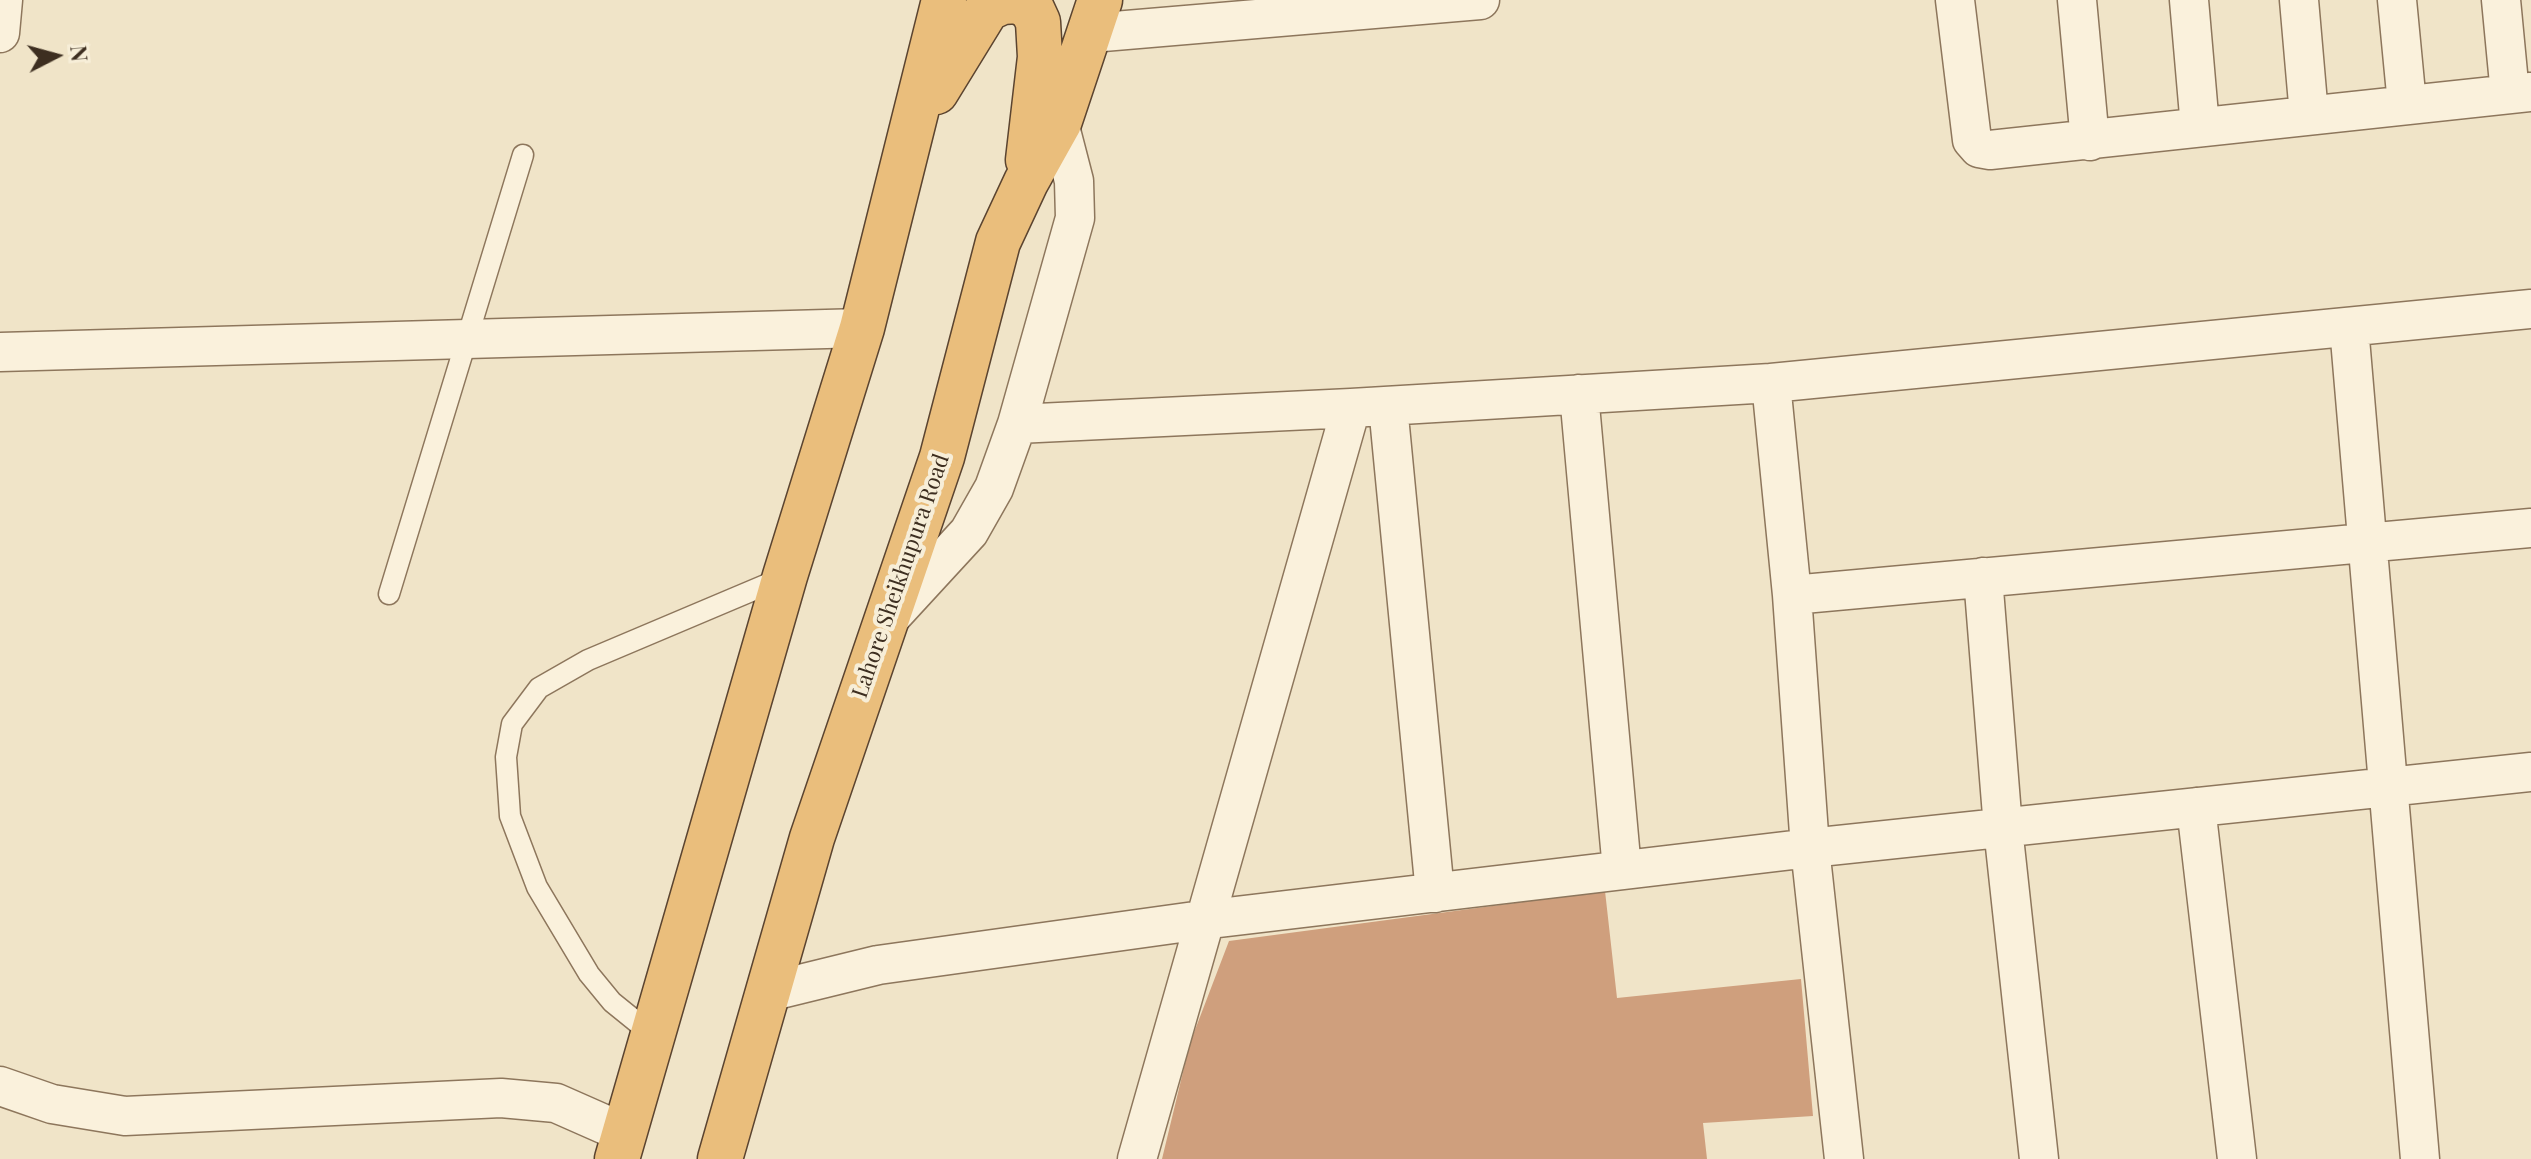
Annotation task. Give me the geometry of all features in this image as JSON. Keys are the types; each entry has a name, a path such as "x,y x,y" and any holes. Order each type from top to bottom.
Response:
{"highway":[{"path":"620,1146 785,576 862,328 944,0"},
{"path":"909,139 968,36 987,9 1002,2 1018,1 1032,9 1038,22 1040,57 1026,182"},
{"name":"Lahore Sheikhupura Road","path":"720,1159 812,838 942,457 998,242 1026,182 1059,123 1096,16"}],"street":[{"path":"0,33 3,0"},
{"path":"1096,16 1480,0"},
{"path":"1955,0 1972,140 1979,148 1990,150 2520,93 2509,1"},
{"path":"2077,0 2090,141"},
{"path":"2189,0 2200,127"},
{"path":"2299,0 2309,115"},
{"path":"2397,0 2407,104"},
{"path":"886,622 969,532 994,488 1017,424 1075,218 1074,181 1059,123"},
{"path":"1017,424 1771,383 2531,309"},
{"path":"2349,327 2420,1159"},
{"path":"0,352 862,328"},
{"path":"1771,383 1792,595 1810,848 1844,1159"},
{"path":"1579,394 1622,870"},
{"path":"1370,407 1435,893"},
{"path":"1137,1159 1202,920 1370,407"},
{"path":"1792,595 2531,528"},
{"path":"1983,577 2003,828 2039,1159"},
{"path":"768,992 878,965 1202,920 1810,848 2531,772"},
{"path":"2196,807 2237,1159"},
{"path":"0,1086 52,1104 125,1116 501,1098 556,1103 620,1146"}],"lane":[{"path":"389,594 523,155"},
{"path":"654,1036 612,1002 589,974 537,887 510,816 506,757 512,724 539,688 588,660 785,576"}],"building":[{"path":"1605,891 1617,998 1801,979 1813,1116 1703,1123 1707,1159 1162,1159 1190,1043 1229,941"}]}
